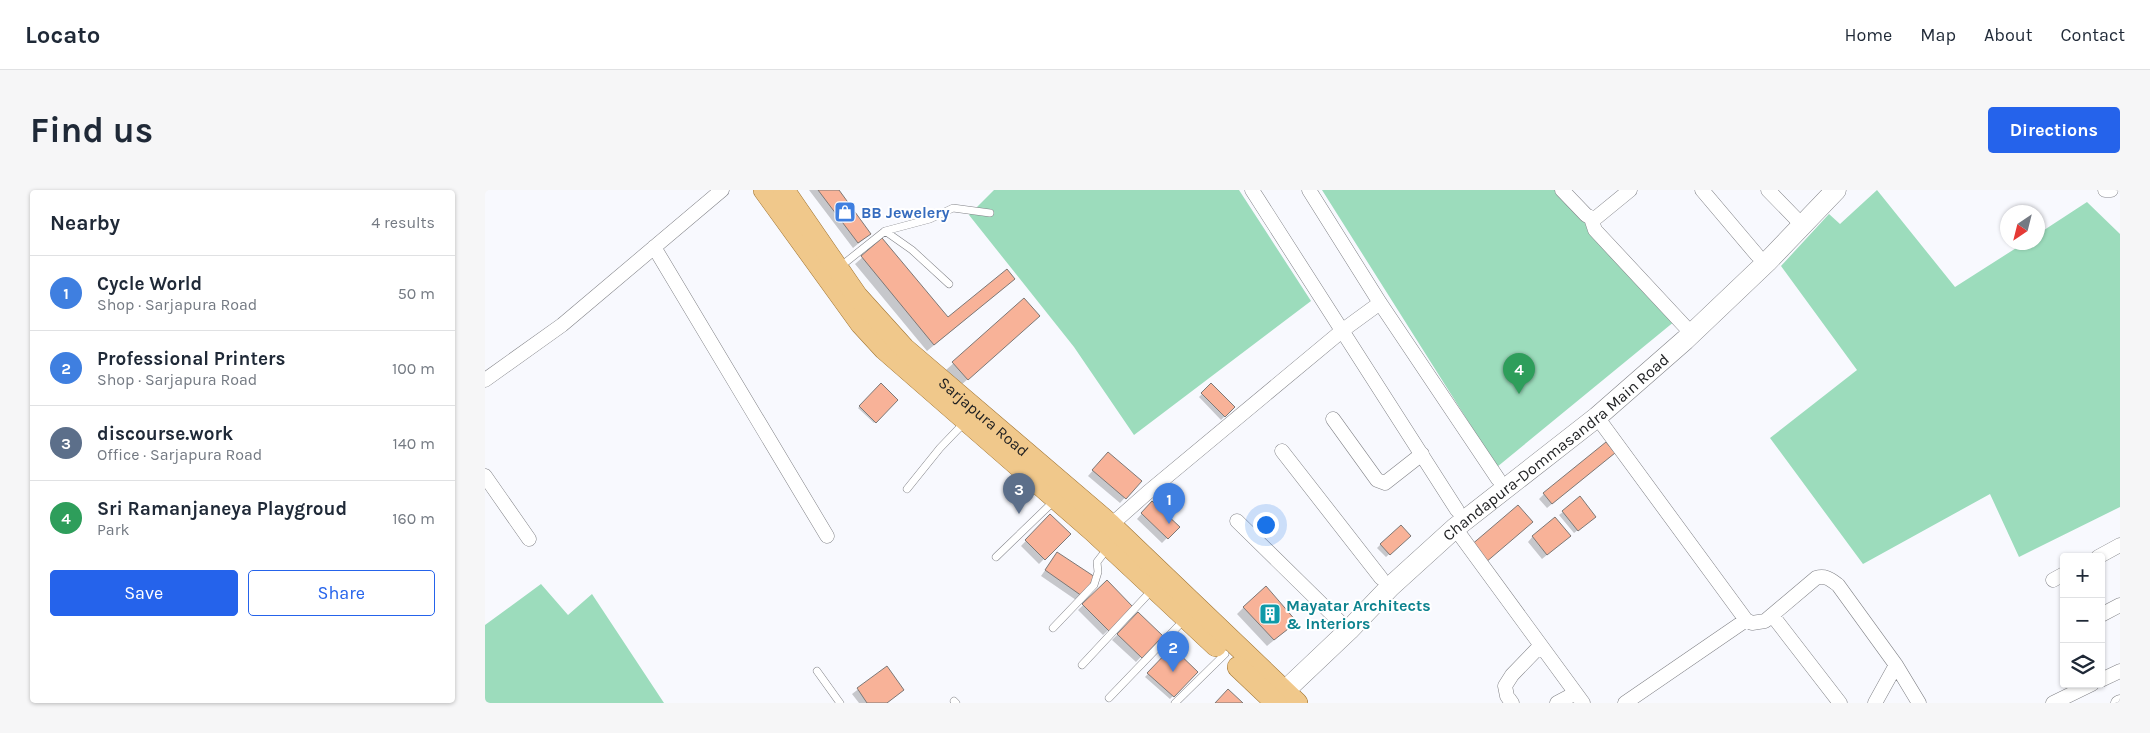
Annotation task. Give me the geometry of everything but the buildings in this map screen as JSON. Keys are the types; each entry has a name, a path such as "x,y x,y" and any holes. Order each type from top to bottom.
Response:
{"main road":[{"name":"Sarjapura Road","path":"764,190 832,273 857,296 904,348 1110,536 1277,696"},
{"name":"Sarjapura Road","path":"784,190 810,219 832,273 861,324 884,349 1056,500 1110,536 1154,588 1225,654 1277,696"},
{"name":"Chandapura-Dommasandra Main Road","path":"1277,696 1340,622 1381,578 1456,519 1597,417 1689,330 1798,221 1821,190"},
{"name":"Chandapura-Dommasandra Main Road","path":"1277,696 1349,630 1456,519 1499,479 1689,330 1757,255 1836,190"}],"street":[{"path":"485,380 562,325 722,190"},
{"path":"1252,190 1422,454 1456,519 1540,646 1579,698 1557,703"},
{"path":"1309,190 1380,303 1499,479"},
{"path":"1562,190 1591,218 1595,230 1689,330"},
{"path":"1591,218 1597,217 1630,190"},
{"path":"1702,190 1757,255"},
{"path":"1768,190 1798,221"},
{"path":"2105,190 2111,190"},
{"path":"653,247 827,536"},
{"path":"1110,536 1147,492 1343,330 1380,303"},
{"path":"1597,417 1746,620 1752,623 1765,621 1816,578 1823,576 1830,579 1838,585 1896,665 1919,703"},
{"path":"1333,420 1381,483 1385,483 1422,454"},
{"path":"1282,451 1381,578"},
{"path":"485,476 529,540"},
{"path":"1237,521 1340,622"},
{"path":"2105,554 2120,546"},
{"path":"2105,613 2120,606"},
{"path":"1772,615 1840,703"},
{"path":"1625,703 1746,620"},
{"path":"1512,703 1507,696 1505,686 1512,675 1540,646"},
{"path":"1875,703 1896,665"},
{"path":"2105,678 2120,671"},
{"path":"2053,703 2084,688"}],"lane":[{"path":"832,273 885,231 930,219 953,208 990,213"},
{"path":"885,231 912,250 949,284"},
{"path":"907,489 940,448 966,421"},
{"path":"996,558 1056,500"},
{"path":"1053,628 1094,585 1098,572 1097,562 1110,536"},
{"path":"1082,665 1154,588"},
{"path":"1109,698 1186,618"},
{"path":"1175,703 1225,654"},
{"path":"817,671 840,703"}],"green space":[{"path":"994,190 1239,190 1311,301 1134,435 1074,347 969,215"},
{"path":"1322,190 1557,190 1675,321 1497,467"},
{"path":"1877,190 1955,287 2013,250 2045,250 2045,229 2087,202 2120,234 2120,507 2019,557 1990,494 1863,564 1770,438 1857,370 1781,266 1829,214 1840,224"},
{"path":"541,584 568,615 592,594 664,703 485,703 485,625"}],"place":[{"name":"BB Jewelery","path":"845,212"},
{"name":"Sri Ramanjaneya Playgroud","path":"1519,394"},
{"name":"discourse.work","path":"1019,514"},
{"name":"Cycle World","path":"1169,524"},
{"name":"Mayatar Architects & Interiors","path":"1270,614"},
{"name":"Professional Printers","path":"1173,672"}]}
